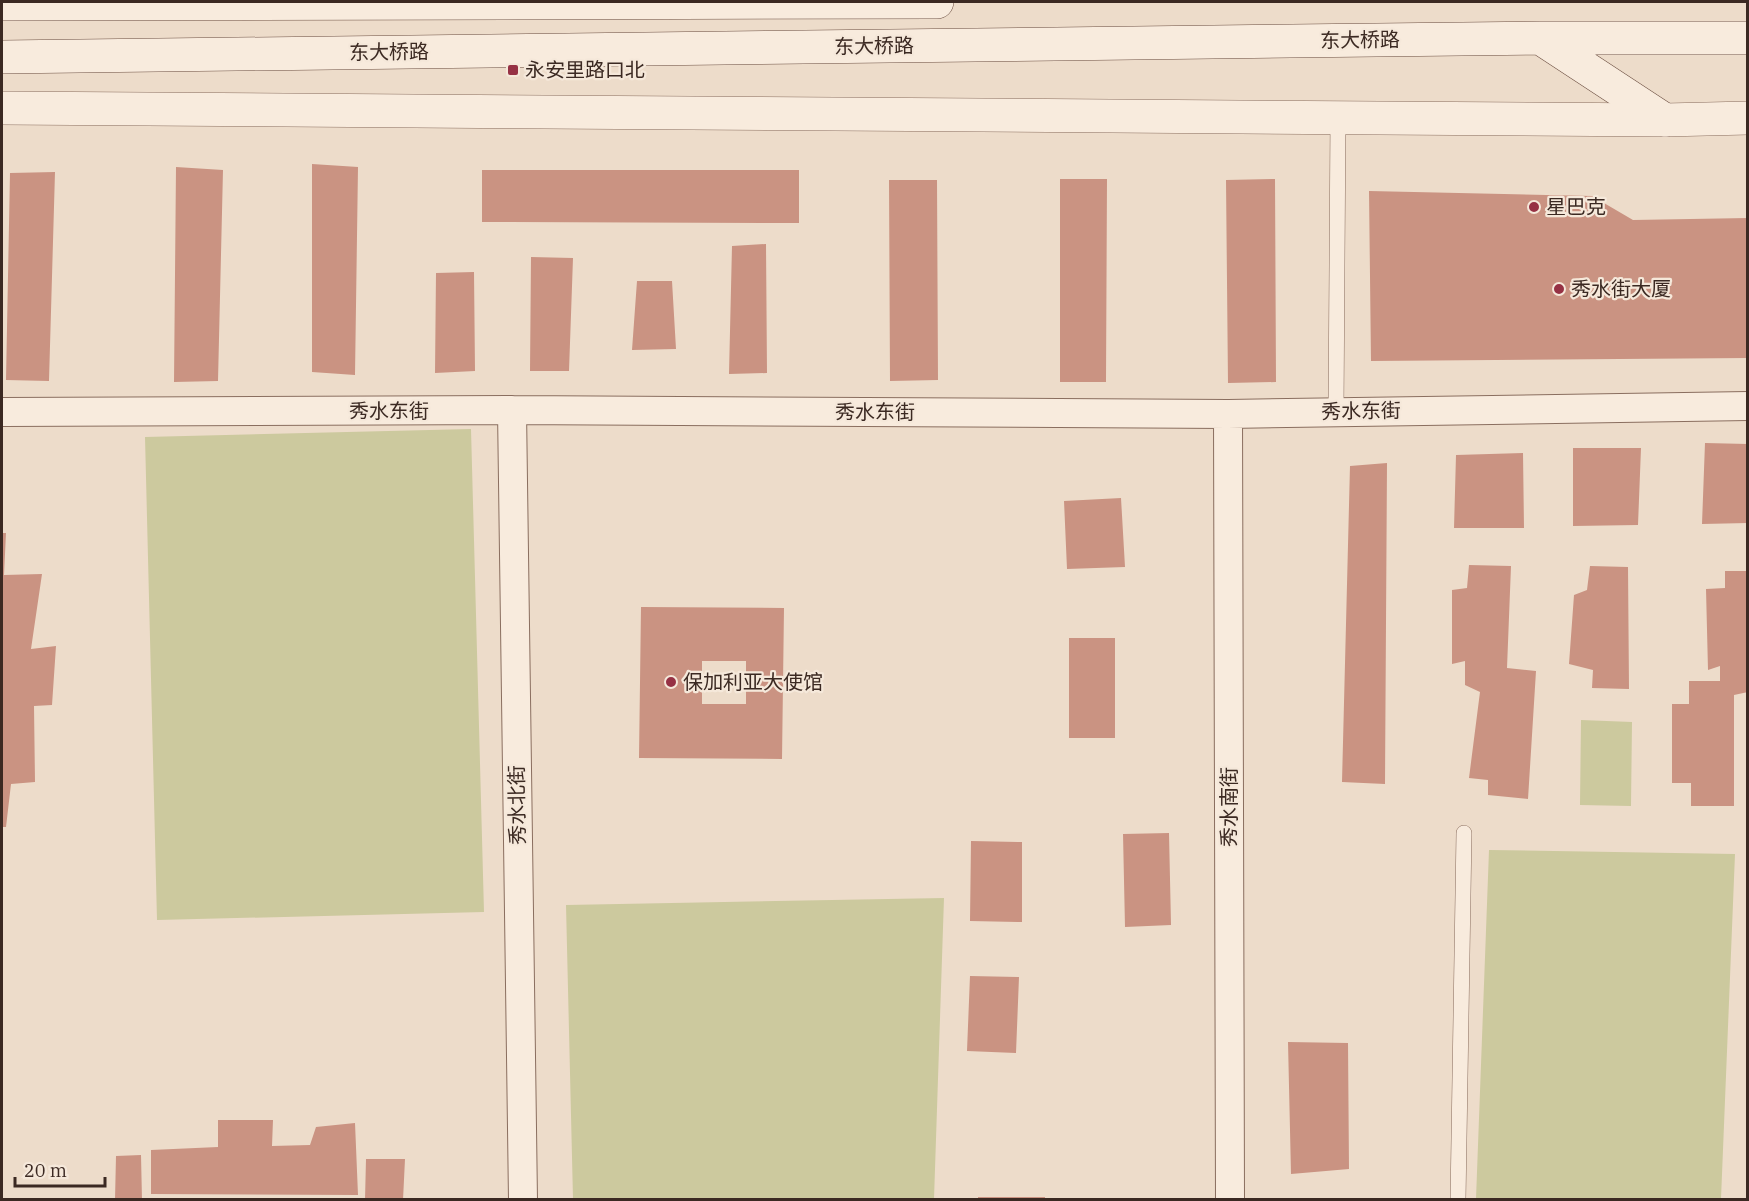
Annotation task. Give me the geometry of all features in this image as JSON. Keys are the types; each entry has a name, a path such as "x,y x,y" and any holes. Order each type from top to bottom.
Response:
{"main road":[{"path":"2,4 938,2"},
{"path":"1540,38 1665,120"},
{"name":"东大桥路","path":"2,57 1540,38 1748,38"},
{"path":"2,108 1665,120 1748,118"}],"street":[{"name":"秀水东街","path":"2,412 512,410 1228,414 1748,406"},
{"name":"秀水北街","path":"512,410 523,1200"},
{"name":"秀水南街","path":"1228,414 1230,1200"}],"lane":[{"path":"1336,412 1338,117"},
{"path":"1458,1200 1464,833"}],"shaded area":[{"path":"471,429 484,912 157,920 145,437"},
{"path":"1581,720 1632,722 1631,806 1580,805"},
{"path":"1489,850 1735,854 1721,1199 1476,1199"},
{"path":"944,898 934,1199 573,1199 566,905"}],"building":[{"path":"312,164 358,167 355,375 312,372"},
{"path":"176,167 223,170 218,381 174,382"},
{"path":"482,170 799,170 799,223 482,222"},
{"path":"55,172 49,381 6,380 10,173"},
{"path":"1060,179 1107,179 1106,382 1060,382"},
{"path":"1275,179 1276,382 1228,383 1226,180"},
{"path":"889,180 937,180 938,380 890,381"},
{"name":"秀水街大厦","path":"1369,191 1592,196 1633,220 1748,218 1748,358 1371,361"},
{"path":"766,244 767,373 729,374 732,246"},
{"path":"531,257 573,258 569,371 530,371"},
{"path":"474,272 475,371 435,373 436,273"},
{"path":"637,281 672,281 676,349 632,350"},
{"path":"1705,443 1748,444 1748,523 1702,524"},
{"path":"1573,448 1641,448 1638,525 1573,526"},
{"path":"1523,453 1524,528 1454,528 1456,455"},
{"path":"1387,463 1385,784 1342,782 1350,466"},
{"path":"1121,498 1125,567 1067,569 1064,501"},
{"path":"2,533 6,533 4,575 42,574 31,649 56,646 52,705 34,706 35,782 11,784 6,827 2,827"},
{"path":"1469,565 1511,566 1507,668 1536,671 1528,799 1488,795 1488,780 1469,778 1480,692 1465,685 1465,661 1452,664 1452,590 1467,588"},
{"path":"1590,566 1628,567 1629,689 1592,688 1593,670 1569,664 1574,595 1587,590"},
{"path":"1725,571 1748,571 1748,692 1734,695 1734,806 1691,806 1691,783 1672,783 1672,704 1689,704 1689,681 1720,681 1720,666 1708,670 1706,589 1725,588"},
{"name":"保加利亚大使馆","path":"641,607 784,608 782,759 639,758","holes":["702,661 746,661 746,704 702,704"]},
{"path":"1069,638 1115,638 1115,738 1069,738"},
{"path":"1169,833 1171,925 1125,927 1123,834"},
{"path":"971,841 1022,842 1022,922 970,921"},
{"path":"970,976 1019,977 1016,1053 967,1051"},
{"path":"1288,1042 1348,1043 1349,1169 1291,1174"},
{"path":"218,1120 273,1120 272,1146 310,1145 316,1127 355,1123 358,1195 151,1194 151,1150 218,1147"},
{"path":"141,1155 142,1200 115,1200 116,1156"},
{"path":"366,1159 405,1159 403,1200 365,1200"},
{"path":"978,1197 1045,1197 1045,1200 978,1200"}],"place":[{"name":"永安里路口北","path":"513,70"},
{"name":"星巴克","path":"1534,207"},
{"name":"秀水街大厦","path":"1559,289"},
{"name":"保加利亚大使馆","path":"671,682"}]}
